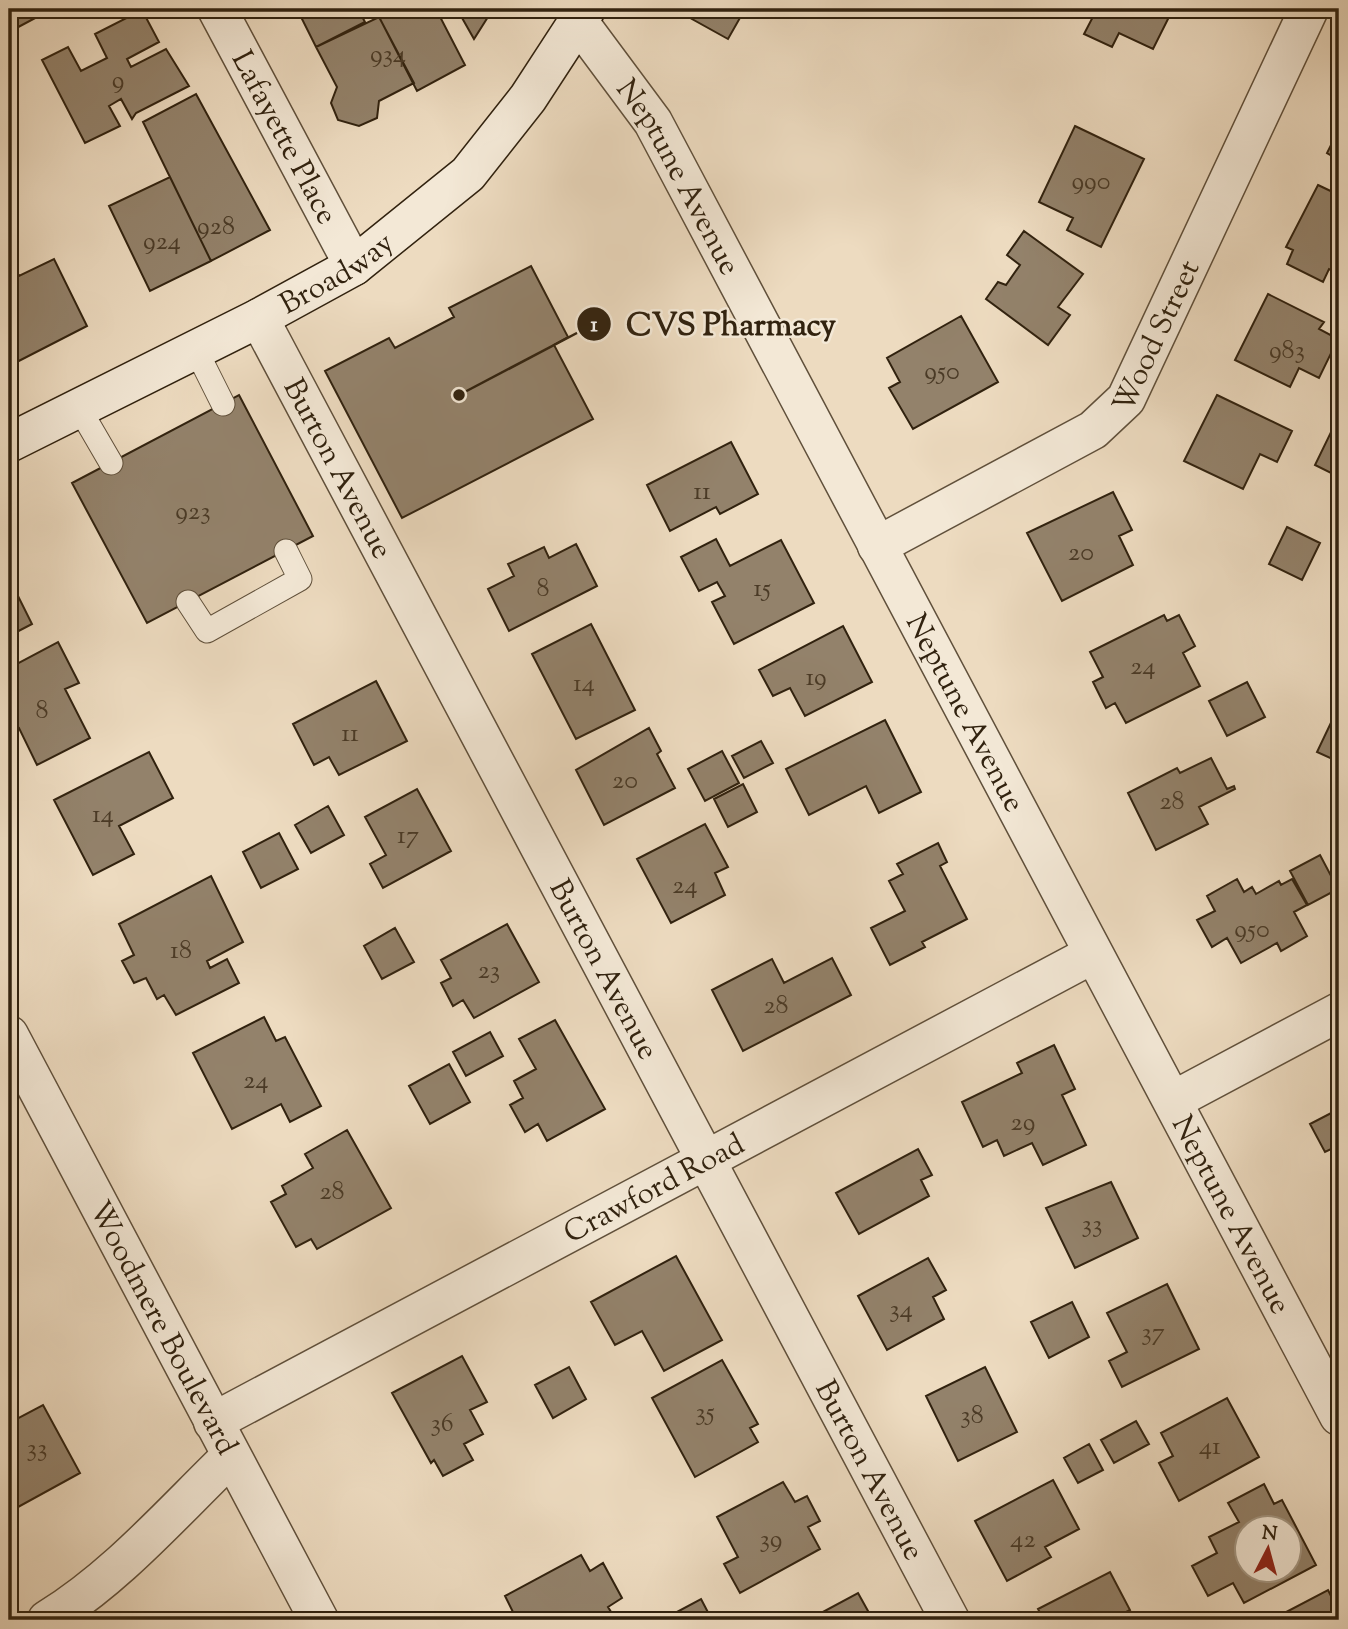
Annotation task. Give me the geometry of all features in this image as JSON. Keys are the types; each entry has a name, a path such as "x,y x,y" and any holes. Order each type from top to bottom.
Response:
{"street":[{"name":"Lafayette Place","path":"217,9 354,266"},
{"name":"Wood Street","path":"877,546 1093,430 1126,399 1308,9"},
{"name":"Broadway","path":"9,443 259,318 354,266 468,174 528,98 582,15"},
{"name":"Neptune Avenue","path":"582,15 653,122 1093,954 1174,1100 1339,1416"},
{"name":"Burton Avenue","path":"259,318 950,1620"},
{"name":"Crawford Road","path":"213,1422 1093,954"},
{"path":"1174,1100 1339,1012"},
{"name":"Woodmere Boulevard","path":"9,1035 319,1620"},
{"path":"47,1620 78,1601 105,1578 231,1456"}],"lane":[{"path":"195,349 223,404"},
{"path":"79,408 111,463"},
{"path":"188,602 207,631 300,579 286,551"}],"building":[{"path":"9,9 52,9 9,32"},
{"path":"297,9 358,9 365,22 316,47"},
{"path":"375,9 436,9 465,65 417,91"},
{"path":"457,9 493,9 474,39"},
{"path":"674,9 745,9 728,39"},
{"path":"1097,9 1173,9 1153,49 1119,33 1112,47 1084,34"},
{"path":"142,10 159,42 127,59 131,67 166,49 189,86 136,113 132,119 121,99 109,106 120,126 85,143 42,60 68,47 81,71 107,58 95,34"},
{"path":"379,17 414,83 379,101 377,118 359,126 338,120 331,103 337,87 316,47"},
{"path":"196,94 270,230 211,261 143,122"},
{"path":"1075,126 1144,159 1101,247 1067,230 1073,218 1039,202"},
{"path":"1339,129 1339,160 1327,153"},
{"path":"170,177 211,261 150,291 109,206"},
{"path":"1318,185 1339,195 1339,274 1329,269 1323,282 1287,264 1293,250 1286,247"},
{"path":"1024,231 1083,274 1058,307 1070,315 1048,345 986,299 998,282 1006,285 1020,265 1007,255"},
{"path":"9,256 19,276 54,259 87,326 9,366"},
{"path":"531,266 568,337 554,345 593,419 402,518 325,371 389,338 395,348 454,317 449,308"},
{"path":"1268,294 1324,322 1319,329 1338,339 1319,378 1299,368 1290,387 1235,360"},
{"path":"961,316 998,382 913,429 889,388 900,382 887,358"},
{"path":"239,395 313,536 147,623 72,483"},
{"path":"1217,395 1292,431 1277,462 1260,454 1243,489 1184,461"},
{"path":"1333,428 1339,431 1339,477 1315,465"},
{"path":"731,442 758,494 720,514 716,507 670,531 647,485"},
{"path":"1113,492 1132,530 1119,536 1133,565 1062,601 1027,533"},
{"path":"1287,527 1320,543 1302,580 1269,564"},
{"path":"716,539 730,566 781,540 814,603 734,644 712,602 725,596 717,582 699,591 681,557"},
{"path":"576,544 597,586 509,631 488,589 514,576 508,564 544,547 549,558"},
{"path":"9,578 32,624 9,636"},
{"path":"1164,615 1167,621 1179,615 1195,646 1183,653 1200,686 1126,723 1115,703 1106,708 1093,682 1103,677 1090,652"},
{"path":"591,624 635,710 576,739 532,654"},
{"path":"843,626 872,682 805,716 790,688 773,696 759,670"},
{"path":"58,642 79,683 65,689 90,738 37,765 19,728 9,733 9,668"},
{"path":"376,681 407,741 339,775 329,757 314,765 293,724"},
{"path":"1247,682 1265,717 1227,736 1209,701"},
{"path":"1339,709 1339,762 1317,752"},
{"path":"885,720 921,792 879,813 866,786 809,815 786,769"},
{"path":"649,728 661,751 657,754 675,788 604,825 576,770"},
{"path":"761,741 773,763 744,778 732,756"},
{"path":"722,751 739,783 705,801 688,769"},
{"path":"149,752 173,798 119,826 134,854 93,875 54,800"},
{"path":"1211,758 1227,789 1234,786 1235,789 1199,807 1208,824 1156,850 1128,793 1177,768 1180,773"},
{"path":"743,784 757,812 728,827 714,799"},
{"path":"417,789 451,851 383,888 370,864 386,855 365,817"},
{"path":"328,806 344,835 311,853 295,825"},
{"path":"705,824 728,867 715,873 725,895 671,923 637,859"},
{"path":"279,833 298,869 261,888 243,852"},
{"path":"938,843 947,862 940,866 967,919 922,942 925,947 890,965 871,928 905,911 889,881 903,874 897,864"},
{"path":"1320,855 1338,889 1308,905 1290,871"},
{"path":"211,876 243,942 207,961 210,968 227,959 239,983 176,1015 164,995 157,999 146,978 134,983 122,961 134,955 119,924"},
{"path":"1237,879 1244,892 1252,887 1256,894 1279,881 1281,885 1292,879 1307,905 1294,912 1307,936 1281,951 1277,943 1241,963 1227,938 1212,947 1197,920 1215,911 1207,896"},
{"path":"507,924 539,982 474,1018 463,1000 453,1006 441,983 451,978 441,960"},
{"path":"395,928 414,962 382,979 364,946"},
{"path":"832,958 851,995 743,1051 712,990 772,959 784,983"},
{"path":"264,1017 276,1041 285,1037 321,1106 290,1122 281,1104 232,1129 193,1053"},
{"path":"555,1020 605,1109 547,1141 538,1124 525,1132 510,1105 523,1098 514,1081 536,1069 519,1039"},
{"path":"490,1032 503,1056 466,1076 453,1052"},
{"path":"1054,1045 1075,1089 1062,1095 1086,1145 1043,1165 1032,1143 1004,1156 997,1140 983,1147 962,1102 1022,1073 1017,1063"},
{"path":"449,1064 470,1102 430,1124 409,1086"},
{"path":"1339,1109 1339,1165 1331,1149 1325,1152 1310,1124"},
{"path":"347,1130 391,1208 317,1249 311,1239 296,1247 271,1202 286,1194 282,1186 313,1168 305,1154"},
{"path":"918,1149 932,1175 921,1180 929,1196 859,1234 836,1193"},
{"path":"1111,1182 1138,1238 1075,1268 1046,1208"},
{"path":"676,1256 722,1340 664,1371 642,1331 615,1345 591,1302"},
{"path":"928,1258 946,1290 933,1297 944,1319 887,1350 858,1296"},
{"path":"1167,1284 1199,1349 1122,1387 1109,1361 1127,1352 1107,1313"},
{"path":"1072,1302 1089,1337 1049,1358 1031,1322"},
{"path":"462,1356 487,1402 470,1410 483,1434 464,1444 473,1460 443,1476 434,1460 431,1463 392,1393"},
{"path":"722,1360 758,1424 750,1428 758,1442 695,1477 652,1398"},
{"path":"569,1367 586,1399 553,1418 535,1385"},
{"path":"985,1367 1017,1432 958,1461 926,1396"},
{"path":"1227,1398 1259,1457 1179,1501 1159,1463 1173,1456 1161,1433"},
{"path":"43,1405 80,1473 9,1512 9,1408 15,1420"},
{"path":"1136,1421 1149,1444 1114,1463 1101,1440"},
{"path":"1089,1444 1103,1470 1078,1483 1064,1458"},
{"path":"1053,1480 1079,1529 1045,1547 1051,1557 1007,1581 975,1521"},
{"path":"783,1482 795,1502 807,1496 820,1521 808,1527 820,1549 740,1593 724,1564 738,1557 717,1517"},
{"path":"1264,1484 1274,1504 1282,1500 1289,1514 1234,1514 1228,1503"},
{"path":"1232,1526 1232,1584 1208,1596 1192,1566 1217,1553 1209,1537"},
{"path":"1302,1538 1316,1565 1302,1572"},
{"path":"581,1555 590,1571 603,1563 622,1598 608,1607 616,1620 510,1620 507,1615 513,1612 505,1596"},
{"path":"1110,1572 1130,1610 1111,1620 1044,1620 1038,1609"},
{"path":"1234,1584 1280,1584 1244,1603"},
{"path":"1328,1590 1339,1612 1339,1620 1271,1620"},
{"path":"858,1593 873,1620 808,1620"},
{"path":"701,1599 712,1620 662,1620"}],"place":[{"name":"CVS Pharmacy","path":"459,395"}]}
